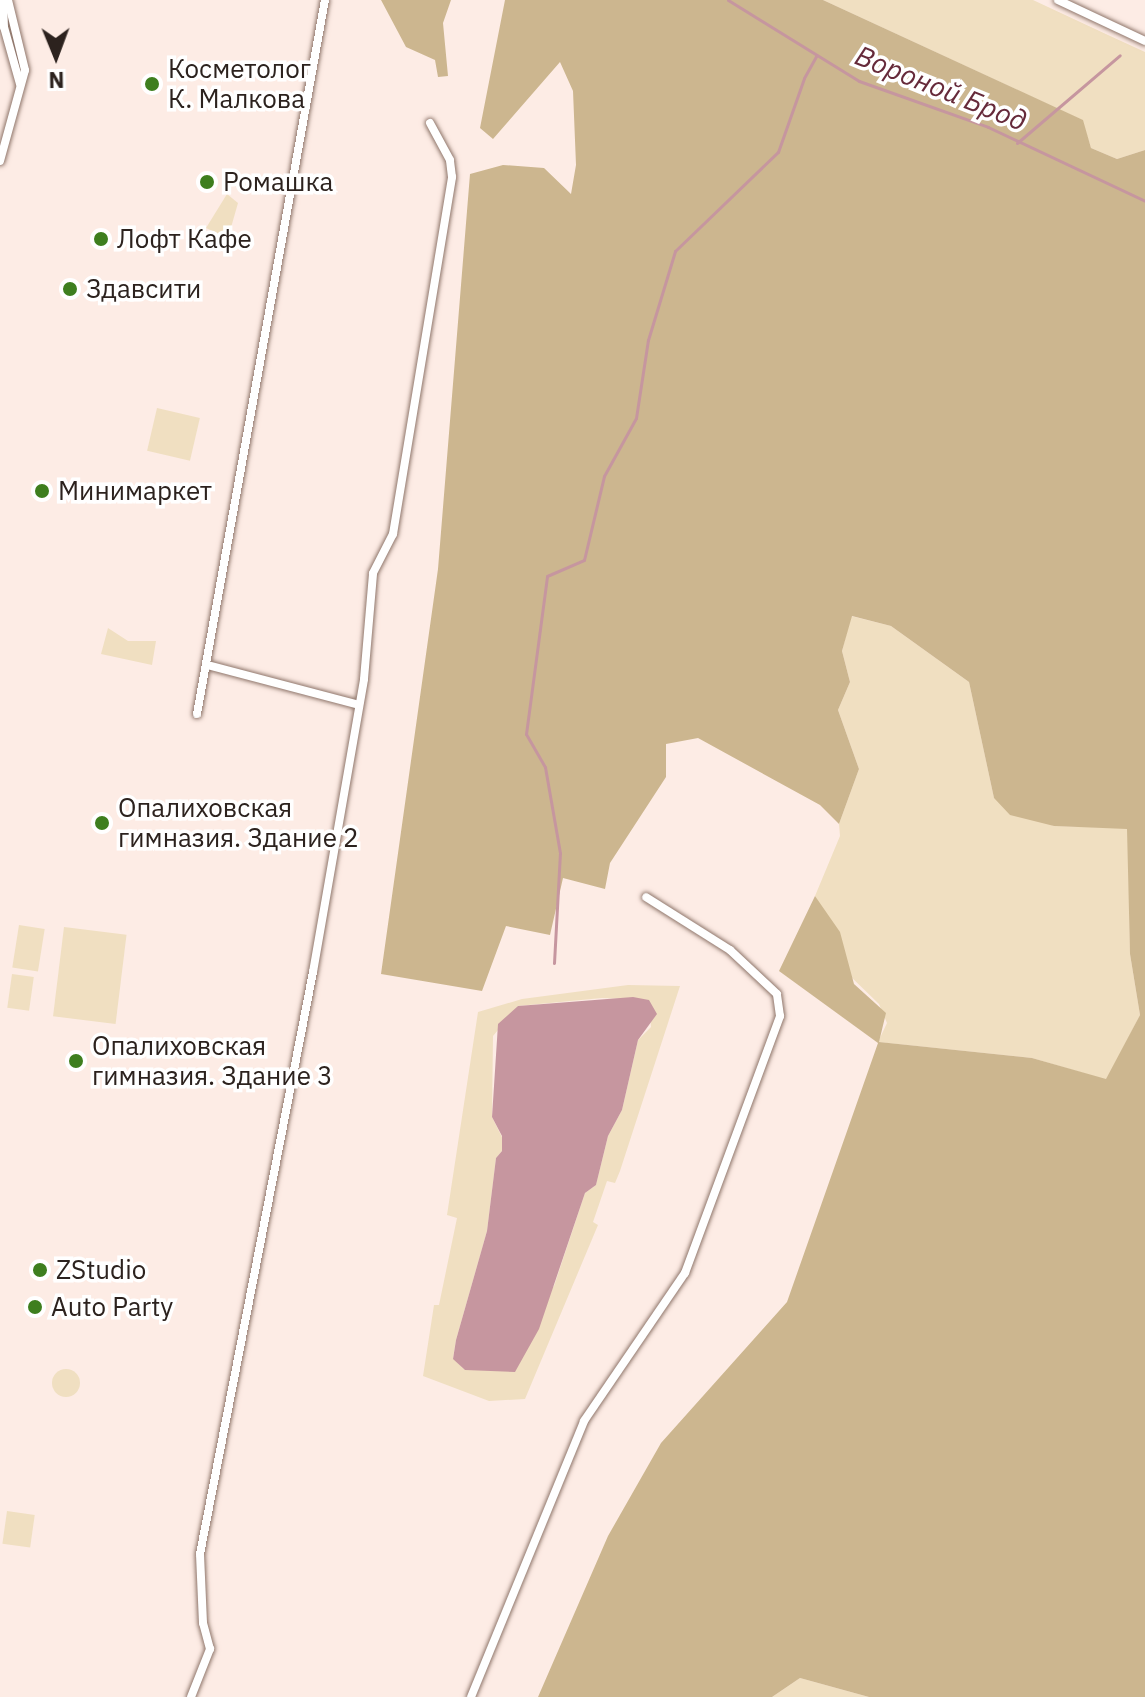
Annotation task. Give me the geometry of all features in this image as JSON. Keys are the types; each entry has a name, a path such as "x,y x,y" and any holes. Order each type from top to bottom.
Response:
{"street":[{"path":"0,161 21,92 5,0"},
{"path":"197,714 325,0"},
{"path":"1058,0 1145,41"},
{"path":"191,1697 210,1649 203,1623 200,1554 359,705 373,573 393,534 452,177 450,160 430,123"},
{"path":"207,665 359,705"},
{"path":"471,1697 584,1421 685,1273 780,1016 777,994 730,950 646,897"}],"shaded area":[{"path":"381,0 451,0 443,23 448,76 438,77 435,60 406,47"},
{"path":"505,0 823,0 1083,120 1091,148 1117,159 1145,150 1145,1697 869,1697 800,1678 772,1697 538,1697 608,1536 661,1443 787,1302 878,1043 779,971 815,896 840,932 854,984 886,1013 879,1042 1032,1058 1106,1079 1140,1015 1130,954 1127,829 1054,826 1010,815 994,798 969,682 891,626 852,616 842,651 850,682 838,710 859,769 839,824 820,805 698,738 666,744 666,777 610,863 605,889 563,878 550,935 506,926 482,991 381,974 438,569 470,174 503,165 544,168 571,194 576,165 573,91 560,62 493,139 480,128"},
{"path":"823,0 1033,0 1145,52 1145,150 1117,159 1091,148 1082,120"},
{"path":"227,194 238,203 228,238 206,228"},
{"path":"157,408 200,418 190,461 147,451"},
{"path":"851,616 891,626 969,682 994,798 1054,826 1128,828 1130,954 1140,1015 1107,1080 1032,1058 878,1042 887,1023 879,1004 848,974 845,953 815,896 840,836 839,824 859,769 838,710 850,682 842,651"},
{"path":"108,628 128,641 156,641 152,665 101,654"},
{"path":"19,925 45,929 38,972 12,967"},
{"path":"64,927 127,935 116,1024 53,1016"},
{"path":"12,974 34,977 29,1011 7,1008"},
{"path":"628,985 680,986 620,1171 615,1183 607,1181 593,1222 598,1225 525,1399 489,1401 423,1376 434,1305 439,1305 457,1218 447,1215 478,1012 522,999","holes":["602,998 649,1000 651,1027 638,1040 622,1110 608,1136 596,1185 585,1193 554,1286 465,1370 453,1358 456,1340 487,1231 496,1158 502,1151 502,1137 492,1117 493,1036 518,1006"]},
{"path":"633,997 649,1000 657,1014 638,1040 622,1110 608,1136 596,1185 585,1193 539,1329 515,1372 465,1370 453,1359 456,1340 487,1231 496,1158 502,1151 502,1136 492,1117 498,1024 518,1006"},
{"path":"66,1369 76,1373 80,1383 76,1393 66,1397 56,1393 52,1383 56,1373"},
{"path":"7,1511 35,1515 30,1548 2,1544"},
{"path":"800,1678 869,1697 772,1697"}],"waterway":[{"name":"Вороной Брод","path":"728,0 859,81 988,127 1145,201"},
{"path":"554,963 560,853 545,767 526,734 547,576 584,560 604,476 636,418 648,340 675,251 778,152 804,78 817,55"},
{"path":"1017,143 1120,55"}],"place":[{"name":"Косметолог К. Малкова","path":"152,84"},
{"name":"Ромашка","path":"207,182"},
{"name":"Лофт Кафе","path":"101,239"},
{"name":"Здавсити","path":"70,289"},
{"name":"Минимаркет","path":"42,491"},
{"name":"Опалиховская гимназия. Здание 2","path":"102,823"},
{"name":"Опалиховская гимназия. Здание 3","path":"76,1061"},
{"name":"ZStudio","path":"40,1270"},
{"name":"Auto Party","path":"35,1307"}]}
